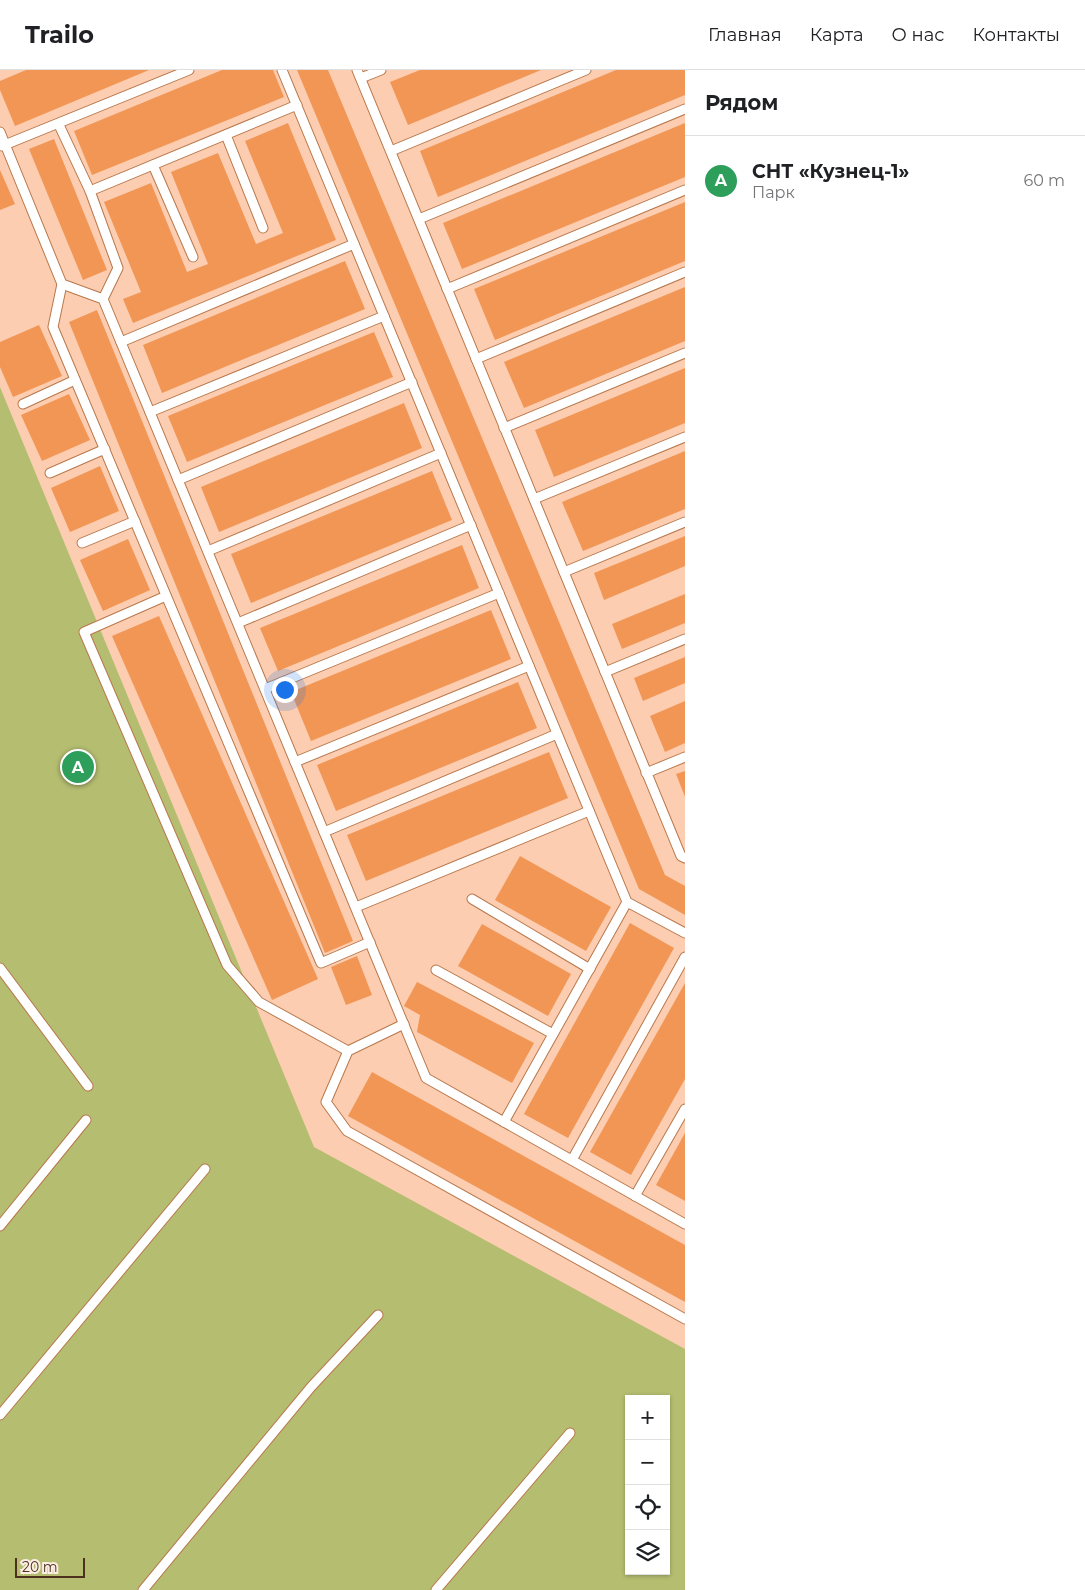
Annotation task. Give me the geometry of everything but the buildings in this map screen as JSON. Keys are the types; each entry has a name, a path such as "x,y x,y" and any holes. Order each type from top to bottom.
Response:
{"lane":[{"path":"3,145 189,70"},
{"path":"282,70 627,902 685,933"},
{"path":"381,70 359,74 646,772 681,856 685,858"},
{"path":"391,152 586,70"},
{"path":"90,192 297,105"},
{"path":"419,219 685,109"},
{"path":"59,124 90,192 118,268 103,299"},
{"path":"0,132 3,145 62,284 53,327 320,963 370,942"},
{"path":"226,135 263,228"},
{"path":"153,165 192,257"},
{"path":"447,289 685,190"},
{"path":"121,342 354,244"},
{"path":"476,359 685,272"},
{"path":"62,284 103,299 426,1078 685,1224"},
{"path":"150,412 384,316"},
{"path":"504,428 685,353"},
{"path":"23,404 75,380"},
{"path":"178,480 412,382"},
{"path":"534,499 685,437"},
{"path":"50,473 104,449"},
{"path":"208,551 441,452"},
{"path":"82,543 134,521"},
{"path":"564,572 685,522"},
{"path":"238,623 471,525"},
{"path":"265,689 499,593"},
{"path":"166,596 84,632 227,965 259,1002 348,1051"},
{"path":"605,672 685,639"},
{"path":"295,762 529,666"},
{"path":"324,832 557,734"},
{"path":"646,772 685,757"},
{"path":"356,907 589,811"},
{"path":"472,899 590,968"},
{"path":"504,1122 627,902"},
{"path":"572,1160 685,957"},
{"path":"0,968 88,1086"},
{"path":"436,970 553,1034"},
{"path":"404,1024 348,1051 326,1102 346,1131 685,1319"},
{"path":"635,1196 685,1109"},
{"path":"0,1226 86,1120"},
{"path":"0,1415 205,1169"},
{"path":"143,1590 311,1387 378,1315"},
{"path":"436,1590 570,1433"}],"shaded area":[{"path":"0,70 685,70 685,1358 314,1148 0,387"}],"green space":[{"path":"0,387 314,1147 685,1349 685,1590 0,1590"}],"place":[{"name":"СНТ «Кузнец-1»","path":"78,767"}]}
